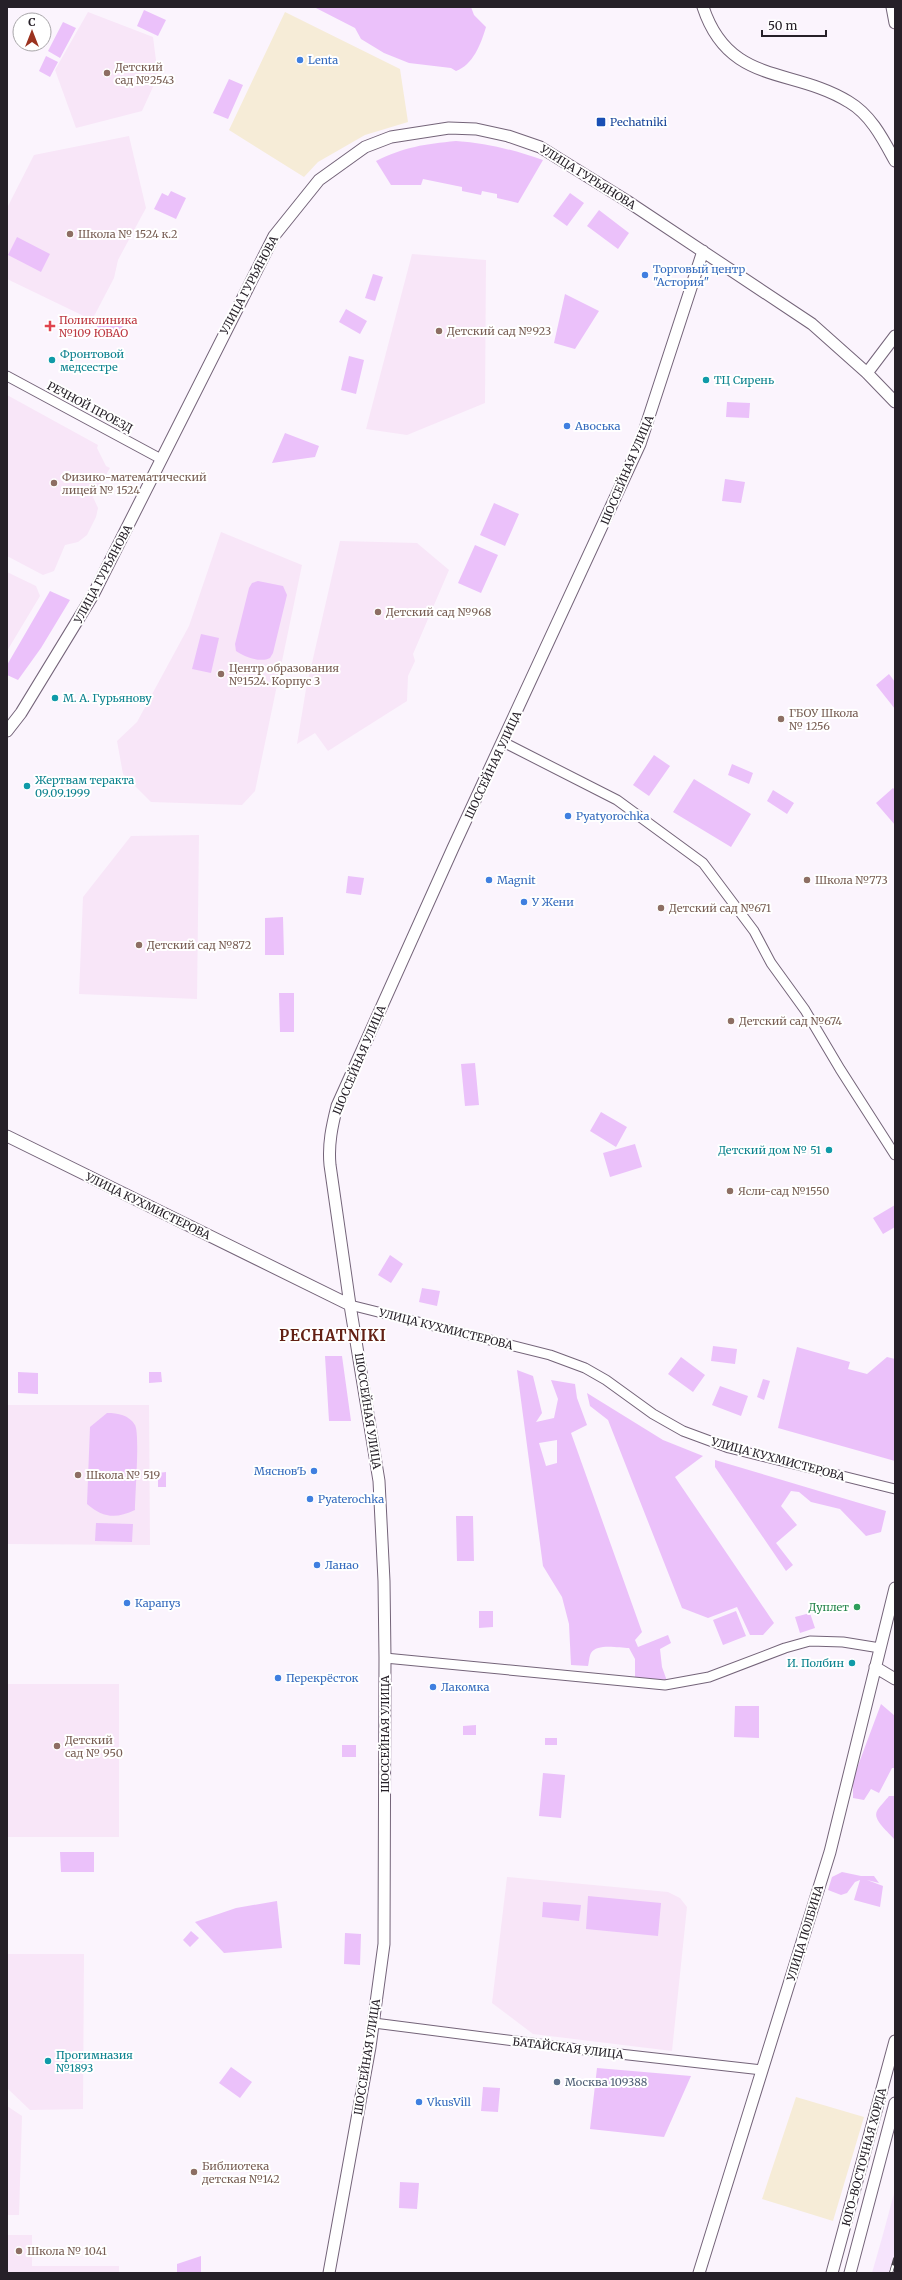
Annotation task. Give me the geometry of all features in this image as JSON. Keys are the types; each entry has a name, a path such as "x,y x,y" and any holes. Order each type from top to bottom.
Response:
{"main road":[{"path":"703,7 711,27 732,53 759,70 822,88 850,102 880,133 895,161"},
{"path":"892,7 895,23"},
{"name":"УЛИЦА ГУРЬЯНОВА","path":"7,731 21,713 76,625 266,250 282,225 319,180 365,147 391,137 449,128 476,129 508,136 540,147 702,251"},
{"path":"702,251 812,324 867,373 895,402"},
{"name":"ШОССЕЙНАЯ УЛИЦА","path":"329,2273 374,2023 384,1944 385,1658 384,1582 379,1481 350,1305 329,1148 337,1106 640,444 702,251"},
{"path":"867,373 895,336"},
{"name":"УЛИЦА КУХМИСТЕРОВА","path":"7,1136 350,1305"},
{"name":"УЛИЦА ПОЛБИНА","path":"699,2273 830,1852 895,1588"},
{"path":"875,1667 895,1679"},
{"name":"ЮГО-ВОСТОЧНАЯ ХОРДА","path":"832,2273 895,2041"},
{"name":"ЮГО-ВОСТОЧНАЯ ХОРДА","path":"850,2273 895,2103"}],"street":[{"name":"РЕЧНОЙ ПРОЕЗД","path":"7,376 161,459"},
{"path":"503,742 617,800 703,863 754,930 771,963 805,1010 840,1069 895,1155"},
{"name":"УЛИЦА КУХМИСТЕРОВА","path":"350,1305 550,1355 590,1370 653,1414 683,1431 729,1448 895,1489"},
{"path":"385,1658 665,1685 709,1677 785,1648 810,1641 842,1642 880,1648"},
{"name":"БАТАЙСКАЯ УЛИЦА","path":"374,2023 593,2051 762,2070"}],"shaded area":[{"path":"314,7 471,7 474,15 486,27 479,47 472,59 456,71 451,68 409,63 384,53 361,39 355,28"},
{"path":"144,10 166,20 158,36 137,26"},
{"name":"Детский сад №2543","path":"88,12 153,37 158,76 142,111 76,128 55,70"},
{"path":"285,12 400,69 408,122 365,135 318,162 304,177 229,130"},
{"path":"63,22 76,28 60,58 50,52 52,52 52,43"},
{"path":"46,56 58,62 50,77 39,71"},
{"path":"229,79 243,85 228,119 213,113"},
{"name":"Школа № 1524 к.2","path":"129,136 146,208 118,260 114,278 92,320 7,279 7,208 34,155"},
{"path":"456,141 479,143 522,153 543,160 518,203 497,198 497,194 482,191 481,195 462,191 462,187 423,179 421,185 391,185 376,161 405,149 434,143"},
{"path":"171,191 186,198 176,219 154,209 162,193 168,196"},
{"path":"570,193 584,203 567,226 553,216"},
{"path":"599,210 629,233 618,249 587,226"},
{"path":"17,237 50,254 41,272 8,255"},
{"name":"Детский сад №923","path":"412,254 486,260 485,403 407,435 366,429"},
{"path":"373,274 383,277 375,301 365,298"},
{"path":"565,294 599,311 575,349 554,343"},
{"path":"346,309 367,321 360,334 339,322"},
{"path":"102,316 123,326 117,339 96,329"},
{"path":"349,356 364,360 356,394 341,390"},
{"name":"Физико-математический лицей № 1524","path":"7,395 98,445 97,448 106,466 110,468 93,497 98,508 96,517 87,535 78,542 65,545 54,571 43,575 7,556"},
{"path":"727,402 750,403 749,418 726,417"},
{"path":"285,433 319,446 315,457 272,463"},
{"path":"725,479 745,482 741,503 722,501"},
{"path":"494,503 519,514 505,546 480,535"},
{"name":"Центр образования №1524. Корпус 3","path":"221,532 302,565 255,791 242,805 151,802 123,774 117,741 137,722 189,626"},
{"name":"Детский сад №968","path":"340,541 417,543 449,570 413,654 415,661 408,676 407,701 328,751 315,733 297,744 306,689"},
{"path":"475,545 498,555 481,593 458,583"},
{"path":"7,572 36,586 40,596 7,651"},
{"path":"258,581 283,586 287,595 273,653 270,658 262,660 253,659 239,653 236,651 235,644 249,588 252,583"},
{"path":"50,591 70,600 41,648 18,680 7,675 7,665"},
{"path":"201,634 219,638 211,673 192,669"},
{"path":"889,674 895,682 895,709 876,685"},
{"path":"654,755 670,766 649,796 633,785"},
{"path":"732,764 753,773 749,784 728,775"},
{"path":"694,779 751,814 731,847 673,812"},
{"path":"893,788 895,790 895,825 876,803"},
{"path":"773,790 794,803 787,814 767,801"},
{"name":"Детский сад №872","path":"199,835 197,999 79,994 83,897 131,836"},
{"path":"348,876 364,878 361,895 346,893"},
{"path":"283,917 284,955 265,955 265,918"},
{"path":"279,993 294,993 294,1032 280,1032"},
{"path":"475,1063 479,1105 465,1106 461,1064"},
{"path":"601,1112 627,1127 616,1147 590,1131"},
{"path":"635,1144 642,1167 610,1177 603,1153"},
{"path":"895,1205 895,1227 883,1234 873,1218"},
{"path":"390,1255 403,1264 391,1283 378,1275"},
{"path":"422,1288 440,1291 437,1306 419,1302"},
{"path":"713,1346 737,1349 735,1364 711,1361"},
{"path":"797,1347 850,1362 848,1369 867,1374 887,1357 895,1359 895,1461 778,1428"},
{"path":"325,1356 342,1356 351,1421 329,1421"},
{"path":"681,1357 705,1375 693,1392 668,1374"},
{"path":"517,1370 533,1376 542,1413 536,1422 554,1418 558,1399 551,1380 575,1384 577,1398 587,1425 571,1433 642,1632 635,1640 638,1647 668,1635 671,1643 660,1649 662,1667 667,1681 635,1678 635,1659 629,1648 598,1648 591,1653 588,1666 571,1665 569,1624 562,1597 543,1566","holes":["557,1440 557,1463 546,1466 539,1443"]},
{"path":"18,1372 38,1373 38,1394 18,1393"},
{"path":"149,1372 161,1372 162,1382 149,1383"},
{"path":"763,1379 770,1381 764,1400 757,1397"},
{"path":"720,1386 748,1396 741,1416 712,1405"},
{"path":"587,1393 663,1440 703,1456 675,1477 774,1623 763,1635 750,1635 737,1607 708,1618 682,1608 608,1420 590,1406"},
{"name":"Школа № 519","path":"7,1405 149,1405 150,1545 7,1544"},
{"path":"107,1413 119,1414 130,1419 135,1425 137,1440 135,1510 116,1516 110,1516 99,1512 87,1504 90,1427"},
{"path":"715,1460 886,1511 881,1532 866,1536 840,1509 811,1502 799,1492 791,1491 781,1506 797,1525 776,1543 793,1565 786,1571 715,1467"},
{"path":"166,1472 166,1487 158,1487 158,1473"},
{"path":"456,1516 473,1516 474,1561 457,1561"},
{"path":"96,1523 133,1524 132,1542 95,1541"},
{"path":"479,1611 493,1611 493,1627 479,1628"},
{"path":"736,1611 746,1636 723,1645 713,1620"},
{"path":"810,1613 815,1628 800,1633 795,1617"},
{"path":"7,1684 119,1684 119,1837 7,1837"},
{"path":"881,1704 895,1716 895,1768 892,1768 879,1793 871,1789 864,1800 853,1798 853,1779"},
{"path":"735,1706 759,1706 759,1738 734,1737"},
{"path":"476,1725 476,1735 463,1735 463,1726"},
{"path":"545,1738 557,1738 557,1745 545,1745"},
{"path":"342,1745 356,1745 356,1757 342,1757"},
{"path":"543,1773 565,1775 561,1818 539,1816"},
{"path":"889,1796 895,1796 895,1840 882,1826 876,1815"},
{"path":"60,1852 94,1852 94,1872 61,1872"},
{"path":"842,1872 861,1876 874,1876 879,1883 867,1880 883,1886 880,1907 854,1900 860,1880 855,1882 847,1893 841,1895 828,1890 832,1877"},
{"path":"507,1877 668,1892 680,1898 687,1907 672,2051 533,2034 492,2003"},
{"path":"588,1896 661,1903 658,1936 586,1929"},
{"path":"277,1901 282,1948 224,1953 195,1922 236,1908"},
{"path":"543,1902 581,1905 579,1921 542,1917"},
{"path":"191,1931 199,1938 190,1947 183,1940"},
{"path":"345,1933 361,1934 360,1965 344,1964"},
{"path":"7,1954 84,1954 83,2109 30,2110 7,2088"},
{"path":"231,2067 252,2082 240,2098 219,2083"},
{"path":"597,2068 691,2076 664,2137 590,2129"},
{"path":"483,2087 500,2088 498,2112 481,2111"},
{"path":"796,2097 864,2117 833,2221 762,2199"},
{"path":"7,2106 22,2116 19,2215 7,2215"},
{"path":"400,2182 419,2183 417,2209 399,2208"},
{"path":"895,2190 895,2273 872,2273 882,2238"},
{"name":"Школа № 1041","path":"7,2235 32,2235 32,2266 119,2266 119,2273 7,2273"},
{"path":"201,2256 201,2273 177,2273 177,2264"}],"railway":[{"path":"891,2273 895,2259"}],"place":[{"name":"Lenta","path":"300,60"},
{"name":"Детский сад №2543","path":"107,73"},
{"name":"Pechatniki","path":"601,122"},
{"name":"Школа № 1524 к.2","path":"70,234"},
{"name":"Торговый центр \"Астория\"","path":"645,275"},
{"name":"Поликлиника №109 ЮВАО","path":"50,326"},
{"name":"Детский сад №923","path":"439,331"},
{"name":"Фронтовой медсестре","path":"52,360"},
{"name":"ТЦ Сирень","path":"706,380"},
{"name":"Авоська","path":"567,426"},
{"name":"Физико-математический лицей № 1524","path":"54,483"},
{"name":"Детский сад №968","path":"378,612"},
{"name":"Центр образования №1524. Корпус 3","path":"221,674"},
{"name":"М. А. Гурьянову","path":"55,698"},
{"name":"ГБОУ Школа № 1256","path":"781,719"},
{"name":"Жертвам теракта 09.09.1999","path":"27,786"},
{"name":"Pyatyorochka","path":"568,816"},
{"name":"Magnit","path":"489,880"},
{"name":"Школа №773","path":"807,880"},
{"name":"У Жени","path":"524,902"},
{"name":"Детский сад №671","path":"661,908"},
{"name":"Детский сад №872","path":"139,945"},
{"name":"Детский сад №674","path":"731,1021"},
{"name":"Детский дом № 51","path":"829,1150"},
{"name":"Ясли-сад №1550","path":"730,1191"},
{"name":"МясновЪ","path":"314,1471"},
{"name":"Школа № 519","path":"78,1475"},
{"name":"Pyaterochka","path":"310,1499"},
{"name":"Ланао","path":"317,1565"},
{"name":"Карапуз","path":"127,1603"},
{"name":"Дуплет","path":"857,1607"},
{"name":"И. Полбин","path":"852,1663"},
{"name":"Перекрёсток","path":"278,1678"},
{"name":"Лакомка","path":"433,1687"},
{"name":"Детский сад № 950","path":"57,1746"},
{"name":"Прогимназия №1893","path":"48,2061"},
{"name":"Москва 109388","path":"557,2082"},
{"name":"VkusVill","path":"419,2102"},
{"name":"Библиотека детская №142","path":"194,2172"},
{"name":"Школа № 1041","path":"19,2251"}],"district":[{"name":"PECHATNIKI","path":"333,1335"}]}
